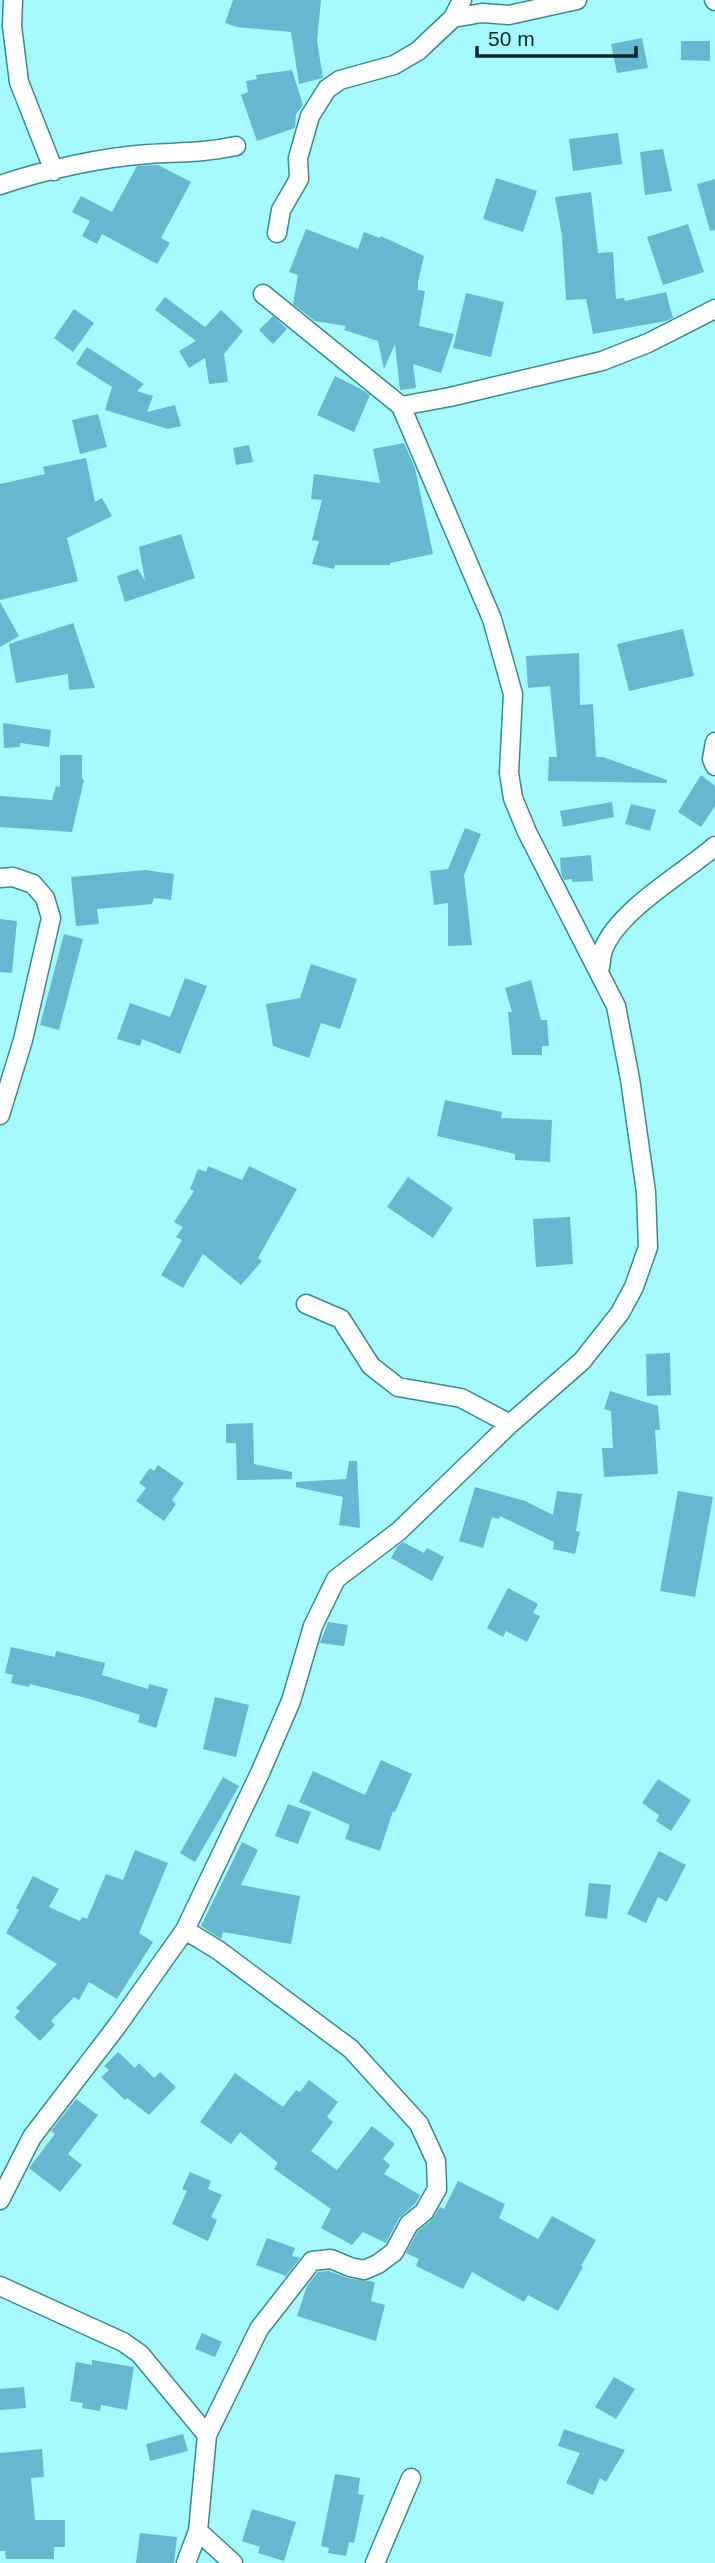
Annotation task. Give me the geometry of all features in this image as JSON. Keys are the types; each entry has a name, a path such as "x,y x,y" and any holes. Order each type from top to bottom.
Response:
{"street":[{"path":"13,0 12,26 19,82 54,171"},
{"path":"277,233 281,210 299,179 298,158 310,116 327,89 340,80 394,65 418,51 453,18 462,0"},
{"path":"453,18 482,13 509,15 577,0"},
{"path":"0,185 24,177 107,159 205,152 236,146"},
{"path":"0,2200 32,2137 117,2026 185,1930 260,1773 291,1701 313,1626 336,1578 399,1531 510,1424 582,1361 620,1312 634,1287 648,1248 646,1192 631,1079 616,1006 527,832 513,798 509,773 513,694 492,619 401,406 263,294"},
{"path":"401,406 602,361 648,343 715,309"},
{"path":"715,742 712,759 715,766"},
{"path":"599,971 603,950 612,934 639,905 715,846"},
{"path":"0,877 12,877 33,884 45,898 51,918 23,1040 0,1115"},
{"path":"306,1304 341,1320 371,1366 398,1387 461,1398 510,1424"},
{"path":"185,1930 237,1964 352,2049 419,2124 436,2161 438,2176 437,2189 424,2212 408,2224 394,2252 364,2270 331,2259 312,2261 259,2329 207,2435 198,2531 186,2563"},
{"path":"0,2286 123,2342 140,2354 207,2435"},
{"path":"375,2563 411,2478"},
{"path":"198,2531 233,2563"}],"building":[{"path":"233,0 321,0 317,41 323,78 299,84 291,32 237,27 225,23"},
{"path":"642,38 648,68 617,73 611,44"},
{"path":"681,41 710,41 710,61 681,60"},
{"path":"292,70 303,105 296,114 295,128 257,141 241,95 248,92 246,81 257,79 256,75"},
{"path":"618,133 622,164 573,171 569,139"},
{"path":"663,149 672,191 645,195 640,152"},
{"path":"158,165 191,182 161,238 170,243 157,264 102,234 97,244 82,236 90,221 72,212 81,196 112,212 137,166"},
{"path":"496,178 537,191 523,232 483,219"},
{"path":"715,179 715,230 710,231 697,184"},
{"path":"591,192 598,253 613,252 616,299 624,298 625,301 666,292 673,318 593,334 586,299 566,300 562,236 555,197"},
{"path":"688,224 704,272 663,285 647,237"},
{"path":"306,229 358,249 364,232 380,238 381,236 424,256 418,282 418,290 425,291 419,326 454,334 441,373 413,364 416,388 400,390 395,344 384,369 378,341 344,330 346,326 315,321 293,304 298,275 289,272"},
{"path":"466,293 504,302 491,357 453,348"},
{"path":"165,297 205,327 221,310 243,331 224,354 228,382 209,384 205,358 189,368 179,351 196,341 155,310"},
{"path":"74,309 94,323 73,352 54,338"},
{"path":"273,316 287,329 273,344 259,330"},
{"path":"87,347 144,384 137,391 153,396 147,412 175,405 181,426 168,429 105,410 112,387 76,364"},
{"path":"335,376 370,395 354,432 317,415"},
{"path":"98,414 107,447 80,454 72,420"},
{"path":"404,443 415,468 433,554 390,565 335,565 334,569 312,564 319,541 312,540 322,500 311,499 314,474 380,483 373,449"},
{"path":"249,445 253,462 236,465 233,448"},
{"path":"86,458 95,502 102,498 112,516 67,538 78,581 0,600 0,484 45,474 43,467"},
{"path":"181,534 195,578 125,602 117,576 138,569 145,581 139,547"},
{"path":"0,602 19,636 0,647"},
{"path":"73,623 95,688 69,690 68,674 16,683 9,644"},
{"path":"683,629 694,676 629,691 617,644"},
{"path":"579,653 580,705 593,704 596,757 603,757 667,780 667,783 548,781 549,757 557,757 550,686 528,688 526,656"},
{"path":"3,723 51,730 49,747 20,743 20,747 4,748"},
{"path":"60,755 82,755 84,780 72,832 0,827 0,796 52,800 56,786 60,787"},
{"path":"701,775 715,786 715,806 701,827 678,812"},
{"path":"612,802 614,817 563,827 560,811"},
{"path":"631,804 656,810 650,831 625,824"},
{"path":"465,828 481,834 464,875 472,945 448,946 448,903 434,905 430,871 448,869"},
{"path":"591,855 593,881 564,880 560,858"},
{"path":"145,870 174,874 171,900 154,898 152,904 97,909 99,924 76,926 71,877"},
{"path":"0,919 17,921 12,973 0,972"},
{"path":"64,934 83,939 59,1030 40,1025"},
{"path":"311,964 357,979 340,1029 321,1023 309,1058 273,1046 266,1004 300,998"},
{"path":"185,978 207,986 180,1054 142,1039 140,1046 117,1039 130,1003 170,1017"},
{"path":"531,980 541,1020 547,1020 549,1046 542,1046 542,1055 512,1055 508,1012 512,1012 505,988"},
{"path":"445,1100 502,1112 501,1118 552,1120 550,1162 515,1160 515,1154 437,1136"},
{"path":"208,1166 242,1180 249,1166 297,1189 258,1258 262,1261 241,1285 203,1254 183,1288 161,1275 182,1240 176,1237 183,1227 174,1222 194,1191 190,1189 198,1169 206,1172"},
{"path":"408,1177 453,1208 433,1238 387,1207"},
{"path":"570,1217 573,1264 536,1267 533,1219"},
{"path":"670,1353 671,1395 647,1396 646,1354"},
{"path":"610,1391 658,1406 660,1430 655,1430 658,1474 604,1477 602,1448 613,1448 611,1411 604,1409"},
{"path":"253,1423 254,1464 292,1472 292,1479 237,1480 236,1443 226,1443 226,1424"},
{"path":"349,1461 357,1461 360,1528 339,1525 343,1497 296,1487 296,1482 346,1479"},
{"path":"158,1465 184,1483 172,1500 176,1504 164,1521 136,1501 146,1488 139,1483 150,1468 154,1471"},
{"path":"475,1487 525,1501 553,1515 557,1491 582,1494 576,1531 580,1532 575,1554 553,1549 554,1542 500,1516 499,1519 492,1517 483,1548 459,1541"},
{"path":"678,1491 713,1497 695,1597 660,1591"},
{"path":"403,1542 424,1553 427,1548 444,1557 432,1581 391,1558"},
{"path":"508,1588 538,1604 533,1613 540,1616 527,1642 506,1631 503,1637 487,1628"},
{"path":"328,1622 348,1625 344,1646 320,1643"},
{"path":"11,1647 55,1657 56,1651 105,1663 102,1675 148,1689 149,1684 168,1689 156,1728 138,1722 140,1715 90,1699 30,1684 29,1687 11,1683 13,1675 5,1673"},
{"path":"215,1697 249,1705 236,1757 203,1749"},
{"path":"381,1760 412,1774 395,1812 393,1811 380,1851 345,1839 350,1825 299,1802 313,1771 365,1795"},
{"path":"223,1777 239,1786 195,1862 180,1853"},
{"path":"658,1779 691,1800 671,1831 656,1821 659,1815 642,1803"},
{"path":"288,1804 311,1812 298,1844 275,1836"},
{"path":"242,1842 258,1850 241,1885 300,1896 291,1944 223,1932 221,1939 201,1926"},
{"path":"135,1850 168,1863 139,1933 153,1942 117,1999 89,1982 79,2000 74,1997 51,2021 55,2025 40,2041 14,2017 20,2011 16,2008 57,1964 6,1933 19,1910 16,1908 33,1876 59,1889 49,1907 80,1921 82,1917 87,1919 106,1874 123,1880"},
{"path":"659,1851 686,1865 667,1902 658,1897 646,1923 627,1914"},
{"path":"589,1883 611,1885 607,1919 585,1916"},
{"path":"118,2052 135,2068 139,2063 154,2078 160,2072 176,2087 149,2115 127,2098 125,2100 101,2077 109,2070 104,2066"},
{"path":"235,2073 283,2107 296,2090 300,2092 309,2080 338,2102 327,2117 333,2122 311,2151 337,2170 372,2126 395,2144 383,2159 390,2165 384,2174 420,2195 415,2204 399,2218 386,2243 363,2232 352,2245 321,2228 331,2209 274,2169 278,2163 240,2132 231,2144 200,2122"},
{"path":"76,2099 98,2115 68,2154 82,2165 60,2192 29,2168 55,2134 51,2131"},
{"path":"190,2172 211,2181 208,2189 222,2195 211,2217 217,2220 208,2241 172,2224 187,2191 182,2189"},
{"path":"458,2181 505,2204 499,2218 538,2239 552,2216 596,2240 558,2311 528,2295 524,2302 472,2272 463,2289 416,2266 419,2259 406,2253 418,2231 431,2221 440,2207 444,2209"},
{"path":"267,2238 295,2248 292,2256 300,2258 286,2276 256,2265"},
{"path":"329,2271 347,2278 375,2282 371,2301 385,2305 376,2341 297,2316 307,2286 318,2272"},
{"path":"202,2333 222,2342 215,2357 195,2349"},
{"path":"92,2360 134,2367 127,2410 101,2405 100,2411 82,2408 83,2403 70,2401 76,2362 92,2365"},
{"path":"614,2377 635,2389 616,2419 595,2407"},
{"path":"24,2387 26,2408 0,2410 0,2389"},
{"path":"564,2429 625,2450 606,2482 600,2478 593,2495 566,2483 580,2453 558,2446"},
{"path":"183,2434 188,2451 150,2461 146,2444"},
{"path":"42,2449 44,2477 31,2478 35,2520 65,2520 65,2547 54,2547 54,2559 6,2559 5,2551 0,2551 0,2453"},
{"path":"335,2474 360,2478 358,2494 364,2495 354,2543 349,2542 346,2556 328,2553 329,2548 321,2546"},
{"path":"252,2509 296,2522 284,2561 258,2553 260,2547 242,2541"},
{"path":"140,2533 177,2537 174,2563 136,2563"}]}
